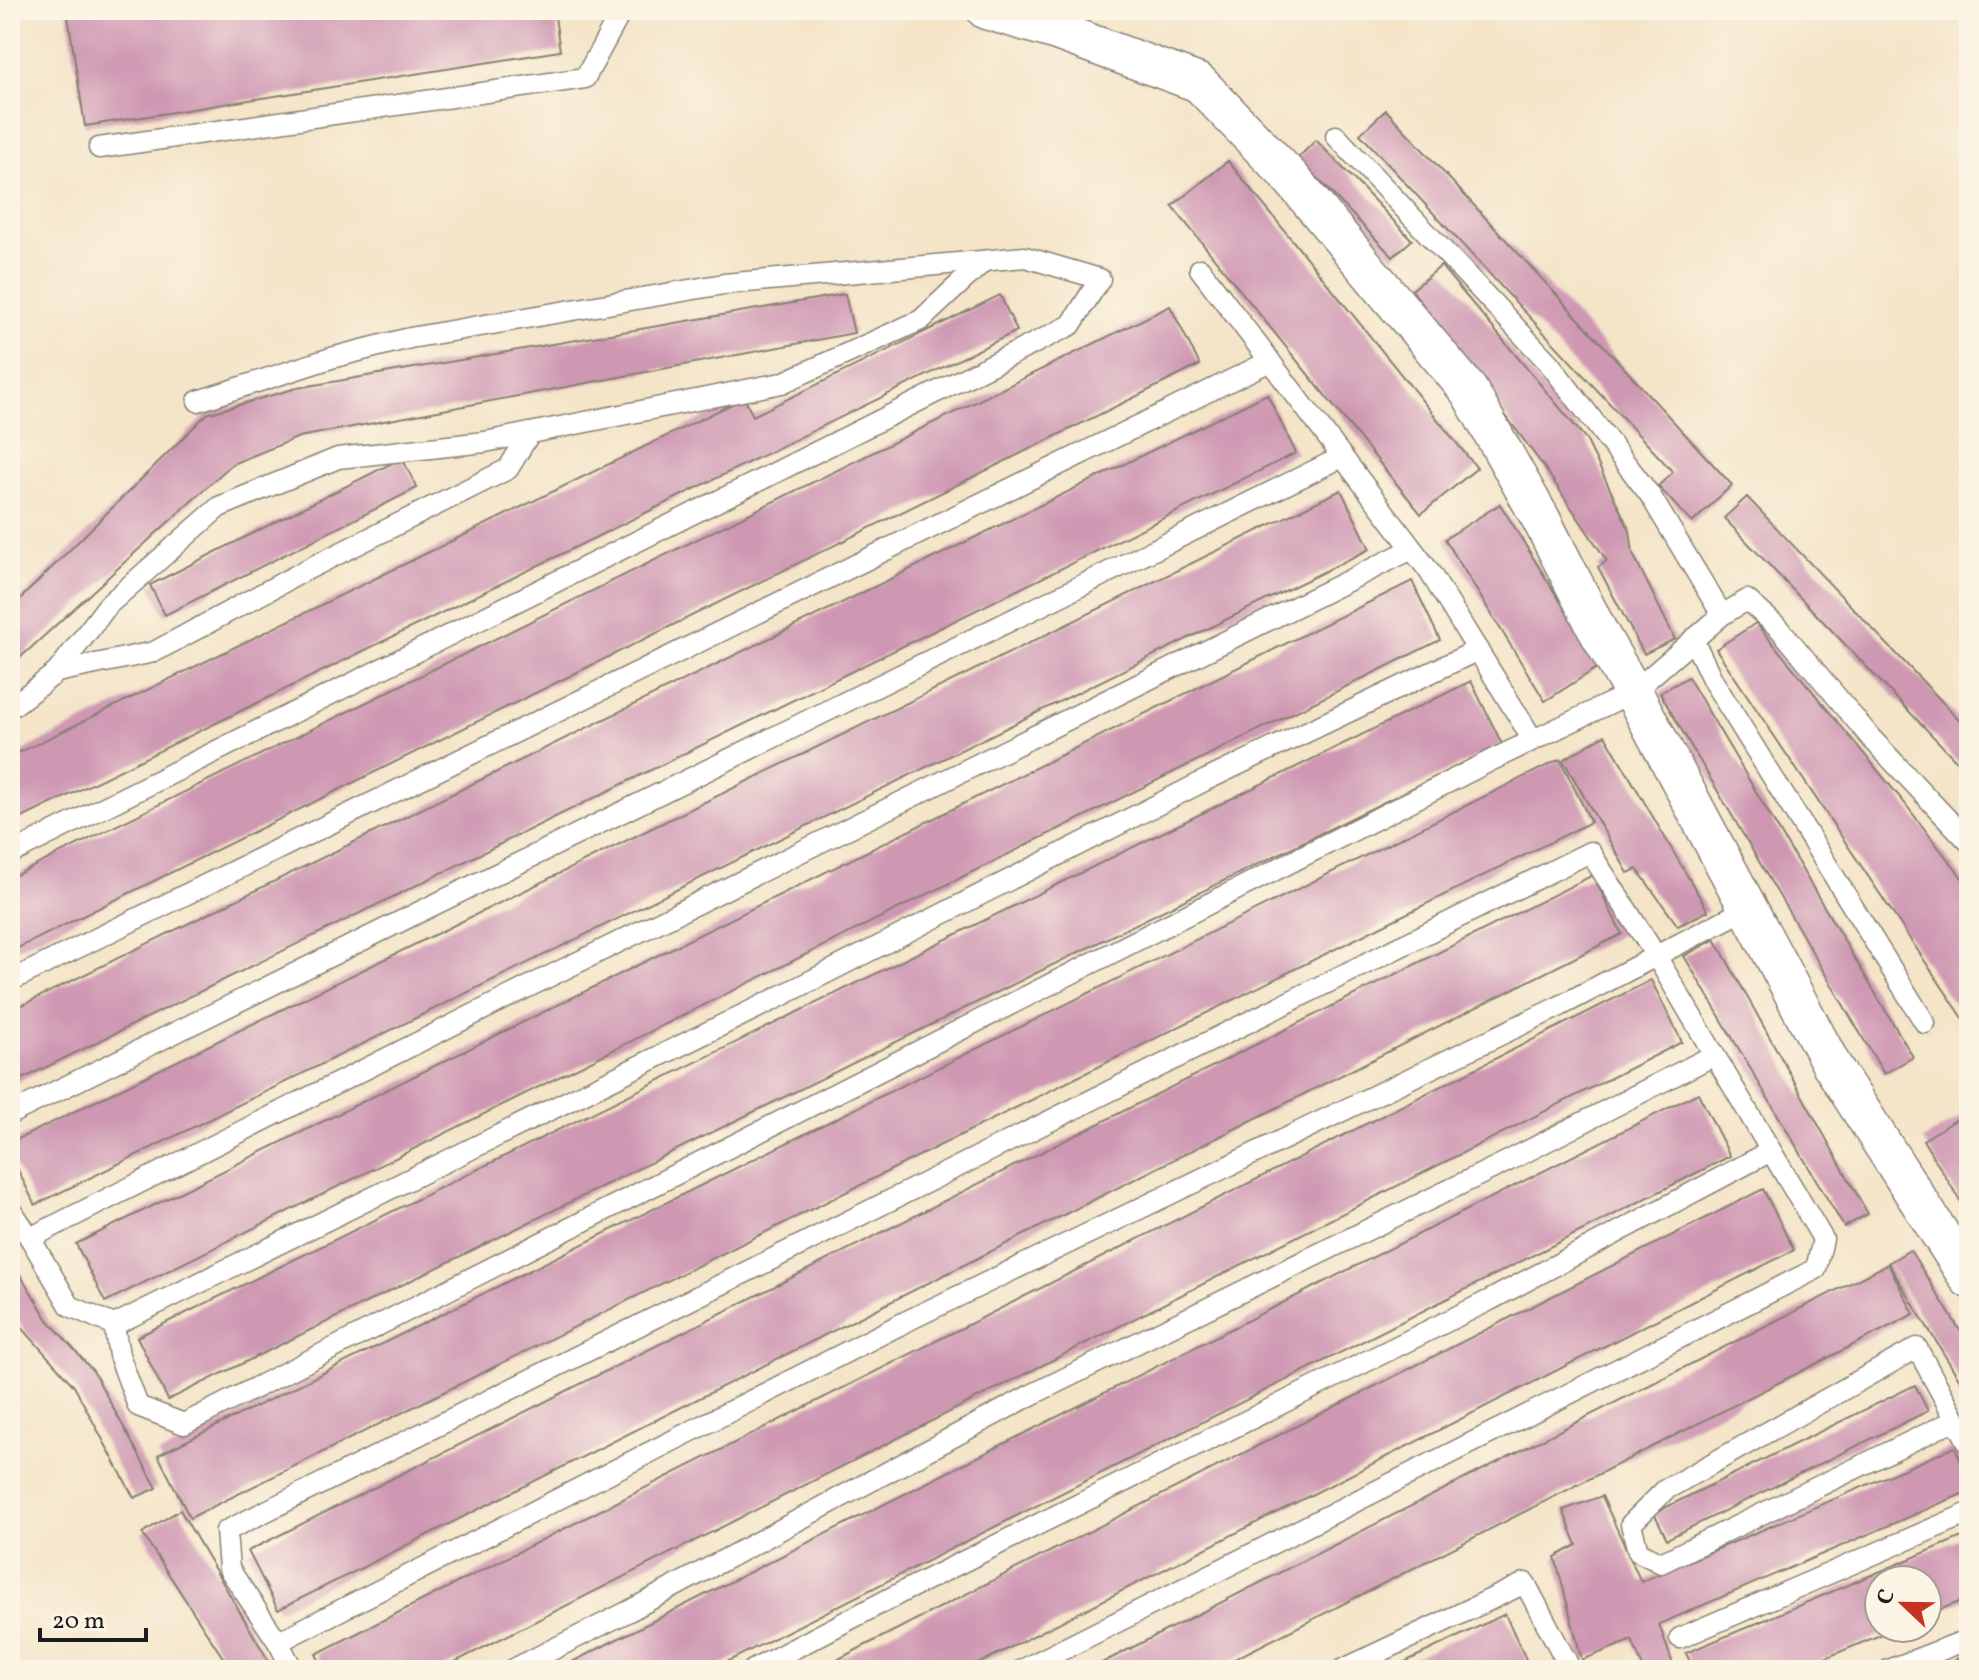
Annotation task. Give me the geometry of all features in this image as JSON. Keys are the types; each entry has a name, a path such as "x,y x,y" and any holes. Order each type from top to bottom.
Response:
{"street":[{"path":"986,10 1051,29 1199,83 1290,177 1469,391 1542,521 1831,1064 1969,1279"}],"lane":[{"path":"99,148 585,78 622,10"},
{"path":"1336,136 1549,363 1650,495 1722,615"},
{"path":"10,854 1071,325 1100,279 1025,257 724,284 410,338 331,358 198,401"},
{"path":"10,708 57,672 108,605 219,507 338,458 485,442 782,383 921,320 984,261"},
{"path":"1200,269 1429,571 1533,740"},
{"path":"10,981 1270,361"},
{"path":"57,672 154,652 306,570 508,469 530,433"},
{"path":"10,1114 1342,457"},
{"path":"30,1238 534,984 1412,549"},
{"path":"114,1325 119,1355 138,1406 184,1424 1633,692 1722,615 1747,600 1780,629 1871,738 1969,842"},
{"path":"1693,639 1713,681 1925,1023"},
{"path":"10,1208 70,1306 114,1325 765,1004 1206,780 1478,650"},
{"path":"293,1670 229,1569 226,1531 1590,852 1656,956 1823,1239 1816,1269 1022,1670"},
{"path":"278,1642 911,1319 1560,1006 1748,908"},
{"path":"512,1670 1031,1395 1508,1161 1714,1055"},
{"path":"753,1670 904,1591 1490,1300 1771,1151"},
{"path":"1955,1420 1661,1563 1638,1551 1631,1524 1665,1490 1917,1348 1969,1444"},
{"path":"1680,1638 1969,1513"},
{"path":"1342,1670 1525,1583 1571,1670"},
{"path":"1889,1670 1969,1639"}],"building":[{"path":"67,10 554,10 560,51 85,126"},
{"path":"1386,110 1732,485 1692,523 1658,486 1673,472 1360,134"},
{"path":"1316,140 1412,240 1393,257 1298,158"},
{"path":"1228,161 1477,468 1421,514 1172,206"},
{"path":"1441,266 1586,439 1630,531 1633,554 1675,639 1644,654 1598,567 1607,561 1544,467 1412,290"},
{"path":"845,294 854,333 299,437 232,464 10,667 10,609 207,414 297,388"},
{"path":"1000,295 1017,331 10,824 10,757 744,398 753,416"},
{"path":"1170,306 1200,365 10,952 10,878"},
{"path":"1267,394 1296,453 10,1085 10,1011"},
{"path":"402,458 417,488 165,615 150,585"},
{"path":"1341,490 1370,549 35,1205 10,1154 10,1143"},
{"path":"1747,497 1969,730 1969,774 1724,518"},
{"path":"1500,504 1600,666 1545,701 1445,539"},
{"path":"1412,581 1440,640 105,1302 76,1244"},
{"path":"1756,623 1903,801 1969,887 1969,1027 1716,649"},
{"path":"1688,677 1913,1057 1884,1074 1660,693"},
{"path":"1471,681 1502,744 168,1400 137,1337"},
{"path":"1605,735 1708,911 1678,926 1637,869 1628,873 1563,760"},
{"path":"1560,759 1591,822 190,1518 158,1455"},
{"path":"1593,875 1622,934 278,1610 248,1551"},
{"path":"1715,939 1868,1214 1844,1227 1684,956"},
{"path":"1651,980 1682,1042 439,1670 324,1670 316,1654"},
{"path":"1698,1093 1730,1156 711,1670 556,1670"},
{"path":"1969,1112 1969,1215 1923,1140"},
{"path":"1763,1189 1794,1250 966,1670 817,1670"},
{"path":"1910,1250 1969,1345 1969,1395 1888,1263"},
{"path":"10,1258 48,1320 93,1371 157,1488 134,1498 74,1386 24,1330 10,1308"},
{"path":"1888,1264 1914,1314 1213,1670 1088,1670"},
{"path":"1915,1385 1928,1411 1667,1539 1654,1513"},
{"path":"1955,1447 1969,1481 1969,1491 1659,1624 1675,1670 1644,1670 1632,1640 1582,1660 1555,1557 1577,1545 1563,1510 1602,1496 1641,1582"},
{"path":"180,1510 274,1670 231,1670 142,1533"},
{"path":"1969,1534 1969,1598 1943,1609 1943,1564 1898,1564"},
{"path":"1863,1579 1863,1642 1797,1670 1694,1670 1686,1653"},
{"path":"1505,1614 1531,1670 1388,1670"},
{"path":"1969,1653 1969,1670 1933,1670"}]}
